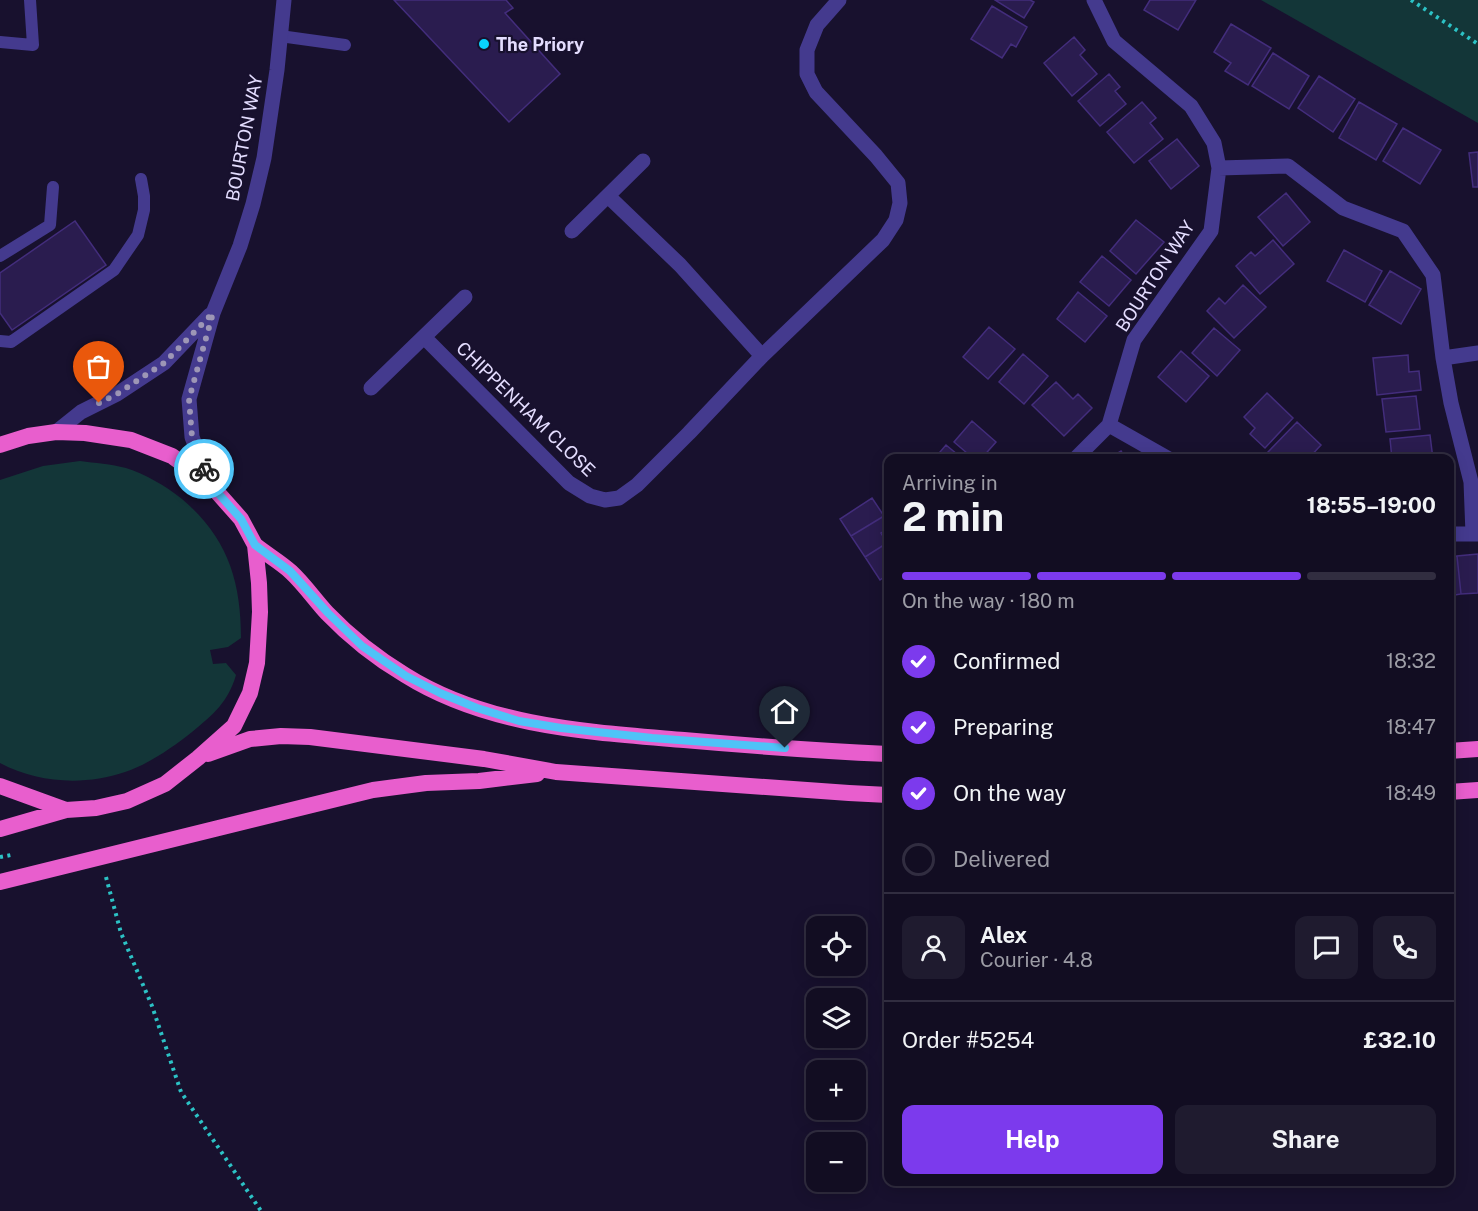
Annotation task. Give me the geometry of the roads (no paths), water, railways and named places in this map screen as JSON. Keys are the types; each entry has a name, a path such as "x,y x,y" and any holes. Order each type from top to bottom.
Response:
{"highway":[{"path":"0,445 28,436 56,432 84,433 130,440 172,456 210,484 241,519 255,545 260,612 258,663 250,693 234,726 198,758 165,784 127,801 96,808 66,810 0,829"},
{"path":"255,545 290,571 362,646 406,676 477,708 519,721 561,728 652,738 884,754"},
{"path":"198,758 250,739 281,736 310,737 484,759 555,772 884,795"},
{"path":"1454,751 1478,749"},
{"path":"0,882 373,790 555,772"},
{"path":"0,786 66,810"},
{"path":"1454,792 1478,790"}],"street":[{"name":"BOURTON WAY","path":"210,484 192,437 189,399 213,313 240,246 264,158 284,0"},
{"name":"CHIPPENHAM CLOSE","path":"424,337 568,483 590,496 605,500 619,498 637,485 762,356 883,240 896,220 900,203 898,183 816,92 807,74 807,50 817,26 839,0"},
{"name":"BOURTON WAY","path":"1080,454 1109,425 1134,340 1211,231 1219,168 1214,143 1191,106 1114,42 1094,0"},
{"path":"572,231 643,161"},
{"path":"1219,168 1288,166 1344,208 1403,231 1433,275 1443,358 1451,402 1471,482 1476,534 1454,534"},
{"path":"608,196 680,265 762,356"},
{"path":"370,388 465,297"},
{"name":"BOURTON WAY","path":"56,432 81,412 117,394 164,363 213,313"},
{"path":"1443,358 1478,353"},
{"path":"1109,425 1160,454"}],"lane":[{"path":"0,42 33,45 30,0"},
{"path":"280,36 345,45"},
{"path":"0,341 11,342 114,270 138,235 144,210 141,179"},
{"path":"0,256 50,225 53,187"}],"place":[{"name":"The Priory","path":"484,44"}]}
